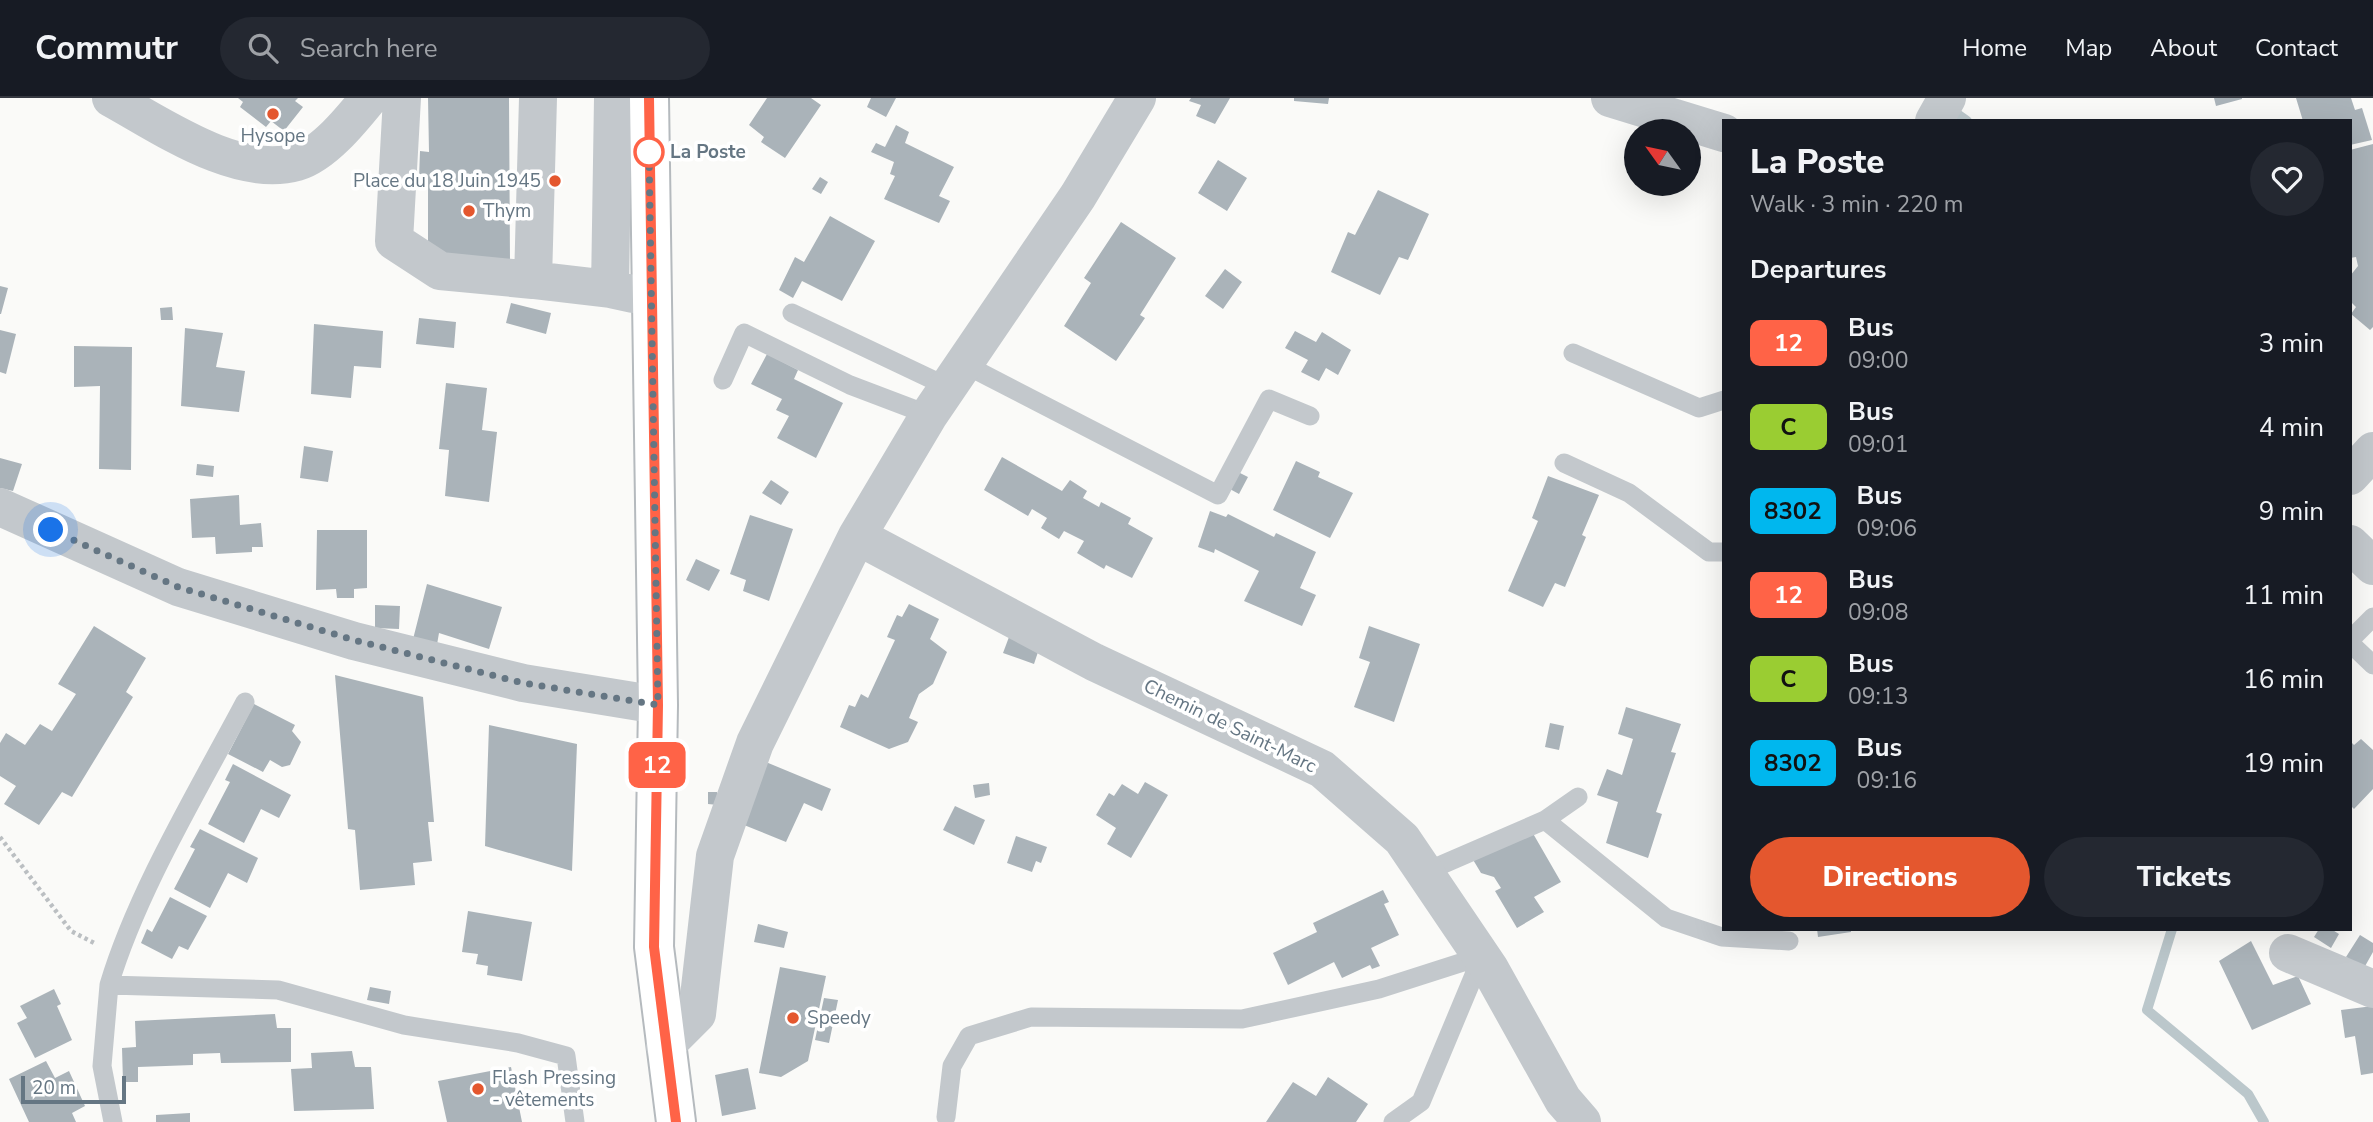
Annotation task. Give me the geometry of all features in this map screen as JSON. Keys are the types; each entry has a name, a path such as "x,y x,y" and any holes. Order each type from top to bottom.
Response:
{"main road":[{"path":"649,98 658,705 654,947 664,1046 676,1122"}],"street":[{"path":"111,98 180,136 245,165 297,162 341,133 369,98"},
{"path":"402,98 394,241 440,271 610,289 651,299"},
{"path":"533,279 538,98"},
{"path":"610,289 613,98"},
{"path":"664,1046 697,1014 715,856 755,743 857,536 947,389 1078,197 1136,98"},
{"path":"1610,98 1722,131"},
{"path":"1935,119 1947,98"},
{"path":"2352,474 2373,451"},
{"path":"0,507 178,587 329,633 523,683 658,705"},
{"name":"Chemin de Saint-Marc","path":"857,536 1094,662 1322,769 1402,839 1482,956 1563,1100 1582,1122"},
{"path":"2352,546 2373,566"},
{"path":"2288,953 2373,989"}],"lane":[{"path":"792,313 947,389 1218,495 1269,399 1310,415"},
{"path":"723,380 744,333 850,385 947,389"},
{"path":"1573,353 1699,408 1722,401"},
{"path":"1564,463 1629,493 1709,552 1722,552"},
{"path":"2352,639 2373,617"},
{"path":"2352,643 2373,665"},
{"path":"113,1122 102,1066 109,985 118,955 171,843 244,702"},
{"path":"1425,872 1545,820 1578,797"},
{"path":"1545,820 1666,918 1722,937 1789,942"},
{"path":"946,1118 952,1066 969,1036 1031,1017 1242,1019 1379,989 1482,956"},
{"path":"1393,1122 1421,1102 1482,956"},
{"path":"109,985 278,990 404,1025 518,1043 566,1056 575,1122"}],"path":[{"path":"0,837 71,931 118,955"}],"building":[{"name":"Hysope","path":"238,98 298,98 295,101 303,107 284,131 271,121 266,127 240,107 243,102"},
{"name":"Thym","path":"428,98 509,98 510,263 431,255 428,243 428,180 419,179 420,151 429,152"},
{"path":"767,98 811,98 821,105 785,158 761,142 764,137 749,125"},
{"path":"871,98 896,98 886,117 867,107"},
{"path":"1191,98 1230,98 1215,124 1196,116 1201,105 1189,101"},
{"path":"1294,98 1329,98 1328,104 1294,101"},
{"path":"2214,98 2242,98 2242,99 2216,106"},
{"path":"2296,98 2351,98 2355,110 2362,108 2372,140 2352,145 2352,119 2302,119"},
{"path":"896,125 909,132 905,143 954,167 939,196 950,201 939,223 884,199 895,176 890,174 894,162 871,152 876,143 885,147"},
{"path":"2373,144 2373,327 2370,330 2352,315 2356,307 2352,303 2352,274 2358,266 2356,257 2352,258 2352,149"},
{"path":"1218,160 1247,178 1227,211 1198,193"},
{"path":"820,177 828,182 821,194 812,189"},
{"path":"1378,190 1429,214 1408,260 1399,257 1380,295 1331,272 1348,232 1355,235"},
{"path":"830,216 875,241 842,301 802,281 793,298 779,290 795,257 804,262"},
{"path":"1121,222 1176,258 1140,315 1145,318 1116,361 1064,326 1091,283 1084,278"},
{"path":"1225,269 1242,282 1223,309 1205,296"},
{"path":"0,286 8,288 1,314 0,314"},
{"path":"511,303 551,313 546,334 506,323"},
{"path":"172,307 173,320 161,320 160,308"},
{"path":"419,318 456,322 454,348 416,344"},
{"path":"314,324 383,331 381,368 354,366 351,398 311,394"},
{"path":"185,328 223,333 216,367 245,371 239,412 181,406"},
{"path":"0,330 16,334 6,374 0,372"},
{"path":"1295,331 1316,342 1322,332 1351,350 1338,375 1326,368 1319,381 1301,372 1308,360 1285,348"},
{"path":"74,346 132,347 131,470 99,469 100,386 74,387"},
{"path":"767,354 798,370 794,379 843,403 816,458 777,438 789,416 776,410 782,399 751,384"},
{"path":"446,383 487,388 482,430 497,432 489,502 445,496 449,450 439,449"},
{"path":"304,446 333,451 328,482 300,478"},
{"path":"1002,457 1062,491 1070,480 1087,491 1083,498 1099,507 1101,502 1131,518 1128,524 1153,538 1132,578 1106,565 1104,569 1077,553 1084,541 1064,531 1059,539 1041,528 1047,518 1032,509 1028,516 984,490"},
{"path":"0,458 22,464 13,491 0,488"},
{"path":"1296,461 1320,472 1318,477 1353,493 1330,538 1273,510"},
{"path":"197,464 214,466 213,477 196,475"},
{"path":"1238,472 1248,477 1239,494 1228,488"},
{"path":"1548,476 1599,495 1582,535 1586,537 1565,587 1555,583 1543,607 1508,591 1538,521 1532,518"},
{"path":"771,480 789,492 781,505 762,493"},
{"path":"239,495 240,525 261,523 263,547 252,547 252,552 216,554 215,537 192,538 190,499"},
{"path":"1210,511 1226,517 1228,514 1274,537 1276,533 1316,552 1300,588 1316,595 1302,626 1244,601 1259,571 1215,549 1214,553 1198,547"},
{"path":"750,515 793,529 769,601 743,591 746,580 730,574"},
{"path":"317,530 367,530 367,588 354,589 354,598 337,598 336,589 316,590"},
{"path":"696,559 720,570 709,591 686,580"},
{"path":"427,584 502,607 489,649 439,633 435,656 410,651"},
{"path":"909,604 939,619 930,639 947,652 933,684 919,694 909,718 918,722 908,742 889,749 840,727 849,705 855,707 861,694 868,698 895,640 887,637 897,615 902,617"},
{"path":"375,605 400,606 399,629 375,628"},
{"path":"94,626 146,658 126,692 133,697 72,797 62,792 39,825 4,804 16,786 0,776 0,743 6,733 25,745 40,724 52,731 76,694 58,684"},
{"path":"1369,626 1420,644 1394,722 1354,707 1370,662 1359,658"},
{"path":"1009,637 1038,652 1034,664 1003,653"},
{"path":"335,675 423,697 434,822 428,822 432,861 413,863 415,885 360,890 355,830 348,829"},
{"path":"254,704 295,725 292,731 301,742 290,765 282,767 270,760 263,772 228,754"},
{"path":"1626,707 1681,724 1671,752 1676,753 1656,812 1662,814 1648,858 1606,843 1618,802 1597,795 1607,769 1622,775 1633,739 1618,734"},
{"path":"1550,723 1564,726 1559,750 1545,747"},
{"path":"489,725 577,744 572,871 485,846"},
{"path":"2361,739 2373,750 2373,789 2354,809 2352,743 2354,745"},
{"path":"761,760 831,789 822,811 804,803 786,842 734,821"},
{"path":"233,764 291,795 279,818 261,809 244,843 208,824 230,782 225,780"},
{"path":"1145,782 1168,795 1131,858 1107,844 1116,828 1096,815 1109,793 1114,796 1122,784 1138,794"},
{"path":"989,783 990,795 975,798 973,785"},
{"path":"708,792 717,792 718,805 708,804"},
{"path":"955,806 985,820 974,845 943,830"},
{"path":"200,829 258,858 247,883 228,873 210,908 174,889 195,849 190,847"},
{"path":"1531,830 1561,882 1534,897 1544,912 1517,928 1495,891 1501,888 1494,877 1481,873 1472,858"},
{"path":"1016,836 1047,847 1041,863 1036,861 1032,872 1007,863"},
{"path":"1383,890 1389,902 1384,904 1399,935 1371,948 1380,966 1372,969 1370,965 1342,978 1334,962 1288,985 1273,953 1317,932 1313,923"},
{"path":"170,897 207,916 188,950 179,946 172,959 141,943 147,929 152,932"},
{"path":"468,911 532,922 522,981 487,975 488,966 476,964 478,954 462,952"},
{"path":"758,924 788,932 784,948 754,942"},
{"path":"1817,931 1851,931 1851,932 1818,937"},
{"path":"2318,931 2334,931 2339,934 2331,948 2314,937"},
{"path":"2360,935 2373,943 2373,952 2364,968 2346,957"},
{"path":"2251,941 2273,985 2298,976 2311,1004 2252,1030 2219,961"},
{"name":"Speedy","path":"780,967 826,976 808,1061 781,1077 759,1073"},
{"path":"370,987 391,991 389,1004 367,1000"},
{"path":"54,989 61,1004 57,1006 72,1040 35,1058 17,1023 27,1018 20,1006"},
{"path":"824,998 838,1000 829,1043 815,1040"},
{"path":"2373,1006 2373,1073 2361,1075 2355,1036 2345,1038 2341,1010"},
{"path":"275,1014 277,1028 291,1028 291,1062 221,1063 220,1053 193,1054 193,1065 138,1067 138,1082 123,1082 122,1048 136,1047 135,1021"},
{"path":"352,1051 355,1067 371,1067 374,1109 294,1111 291,1069 312,1068 311,1053"},
{"path":"46,1061 55,1078 69,1071 85,1106 72,1113 76,1122 29,1122 9,1079"},
{"path":"511,1067 522,1122 447,1122 438,1081"},
{"path":"748,1068 756,1109 722,1116 715,1075"},
{"path":"1328,1077 1368,1104 1356,1122 1266,1122 1293,1082 1316,1096"},
{"path":"190,1113 190,1122 156,1122 156,1115"}],"waterway":[{"path":"1953,111 1964,119"},
{"path":"2171,931 2147,1010 2248,1094 2264,1122"}],"bus line":[{"name":"12","path":"649,98 658,705 654,947 664,1046 676,1122"}],"place":[{"name":"Hysope","path":"273,114"},
{"name":"La Poste","path":"649,152"},
{"name":"Place du 18 Juin 1945","path":"555,181"},
{"name":"Thym","path":"469,211"},
{"name":"Speedy","path":"793,1018"},
{"name":"Flash Pressing - vêtements","path":"478,1089"}],"route":[{"path":"51,530 178,587 354,640 523,683 658,705 649,152"}]}
